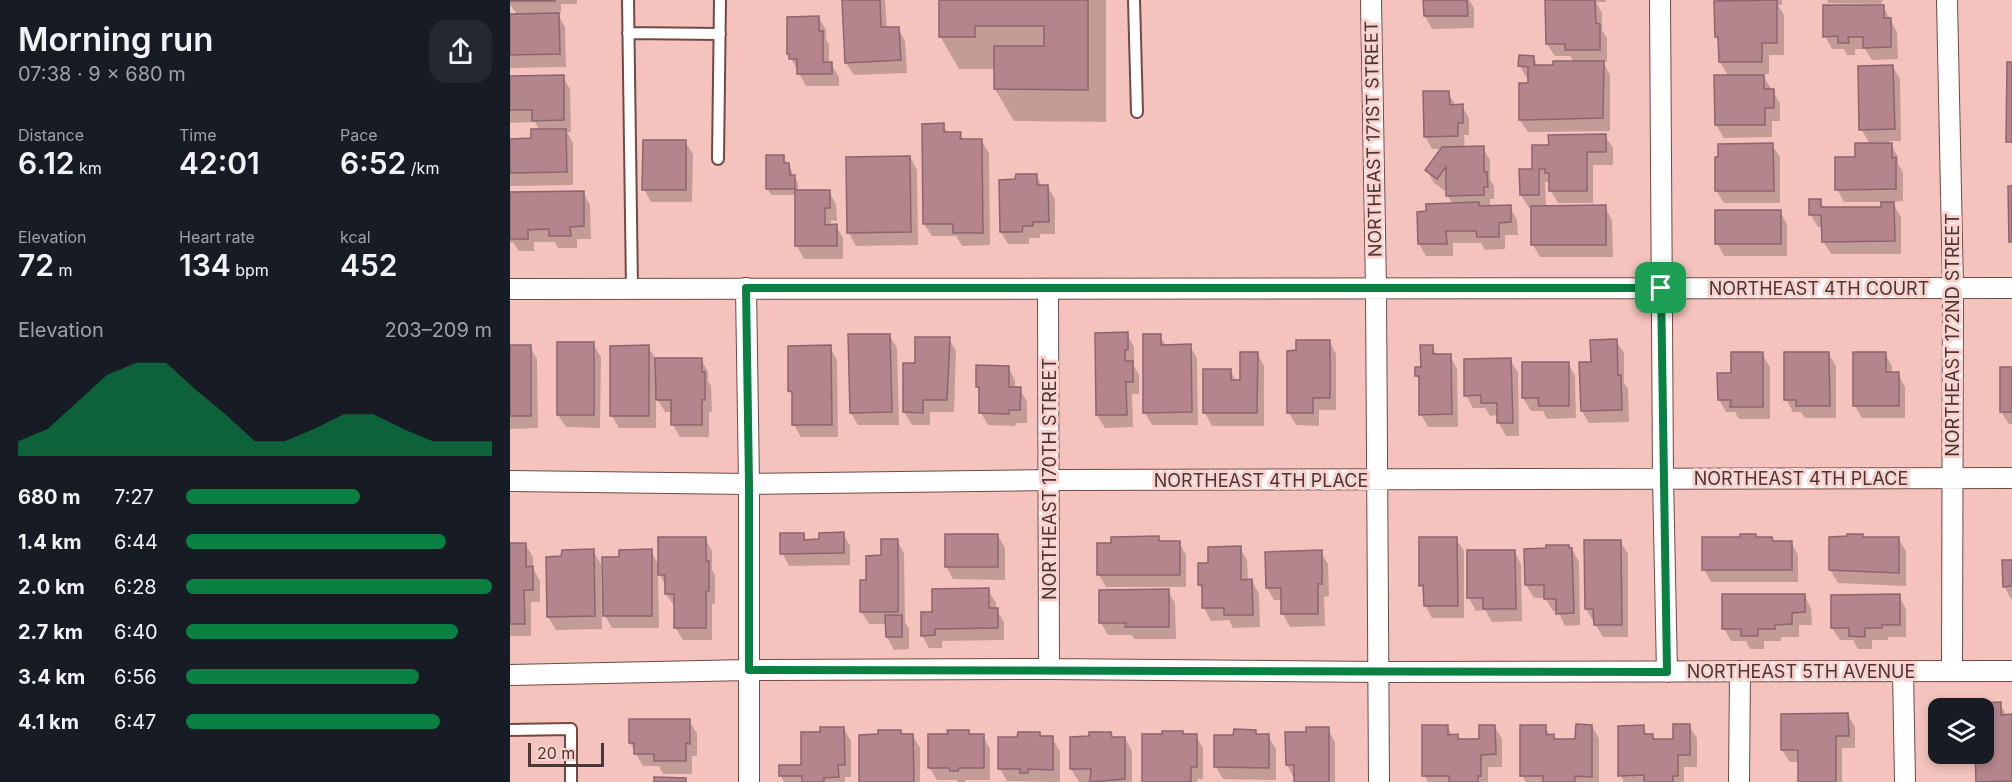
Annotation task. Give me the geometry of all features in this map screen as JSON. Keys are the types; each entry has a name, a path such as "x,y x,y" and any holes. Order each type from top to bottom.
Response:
{"street":[{"name":"NORTHEAST 171ST STREET","path":"1371,0 1376,289 1379,782"},
{"path":"1659,0 1667,672"},
{"name":"NORTHEAST 172ND STREET","path":"1947,0 1953,288 1952,671"},
{"path":"746,288 749,484 749,782"},
{"name":"NORTHEAST 4TH COURT","path":"510,289 2012,288"},
{"name":"NORTHEAST 170TH STREET","path":"1048,289 1049,669"},
{"name":"NORTHEAST 4TH PLACE","path":"510,481 749,484 1049,480 2012,478"},
{"name":"NORTHEAST 5TH AVENUE","path":"510,675 749,670 1049,669 1379,672 2012,671"},
{"path":"1903,671 1905,782"},
{"path":"1739,782 1740,672"}],"lane":[{"path":"628,0 632,288"},
{"path":"718,159 720,0"},
{"path":"1134,0 1137,112"},
{"path":"628,33 720,34"},
{"path":"510,730 571,729 571,782"}],"building":[{"path":"555,0 555,1 510,1"},
{"path":"842,0 880,0 881,27 899,27 901,60 845,63"},
{"path":"939,0 1088,0 1088,90 994,89 994,46 1044,46 1044,26 975,26 975,37 939,37"},
{"path":"1423,0 1467,0 1468,16 1424,16"},
{"path":"1545,0 1595,0 1596,23 1600,24 1600,50 1565,50 1565,44 1546,44"},
{"path":"1777,0 1777,43 1762,43 1762,62 1719,62 1718,37 1715,37 1714,1"},
{"path":"1823,5 1884,5 1884,18 1891,18 1891,47 1863,48 1863,37 1848,37 1849,43 1838,43 1838,36 1823,37"},
{"path":"559,13 560,54 510,55 510,14"},
{"path":"819,16 819,31 823,31 823,62 832,62 832,74 797,74 797,59 789,59 789,54 787,54 787,17"},
{"path":"1519,55 1534,56 1534,65 1553,65 1553,61 1604,61 1603,118 1519,120 1519,83 1528,83 1528,67 1518,66"},
{"path":"2007,62 2012,62 2012,142 2006,142"},
{"path":"1893,65 1895,129 1859,130 1858,66"},
{"path":"564,75 564,120 532,121 532,110 510,110 510,76"},
{"path":"1714,75 1764,75 1764,89 1774,89 1774,108 1765,108 1765,125 1715,125"},
{"path":"1423,91 1449,91 1450,105 1463,104 1463,123 1458,123 1458,136 1424,137"},
{"path":"944,123 944,132 961,132 960,139 982,139 983,233 953,233 953,224 923,224 922,124"},
{"path":"531,129 566,129 567,172 510,173 510,139 531,138"},
{"path":"1606,134 1606,152 1587,152 1587,191 1549,191 1549,173 1545,173 1545,169 1539,169 1539,195 1520,195 1519,169 1532,169 1532,145 1549,145 1548,135"},
{"path":"643,140 686,140 686,190 642,190"},
{"path":"1773,143 1774,191 1715,191 1715,157 1718,157 1718,144"},
{"path":"1855,143 1892,143 1892,158 1896,157 1896,189 1835,190 1835,157 1855,157"},
{"path":"1484,146 1484,172 1487,172 1488,187 1484,187 1484,195 1446,196 1446,167 1437,179 1425,170 1442,147"},
{"path":"766,155 784,155 784,163 789,163 790,175 795,175 795,189 766,189"},
{"path":"910,156 911,232 847,233 846,157"},
{"path":"1016,174 1037,174 1037,185 1048,185 1049,222 1033,222 1033,226 1023,226 1022,232 1000,232 999,180 1015,179"},
{"path":"2008,186 2012,186 2012,242 2009,242"},
{"path":"795,190 830,190 830,208 825,208 825,225 837,224 837,246 795,246"},
{"path":"584,191 584,226 570,227 571,236 549,236 549,229 528,230 528,239 510,239 510,192"},
{"path":"1809,199 1821,199 1821,207 1881,207 1881,202 1894,202 1895,241 1822,242 1821,215 1809,215"},
{"path":"1479,202 1479,206 1511,205 1511,222 1499,223 1499,237 1477,237 1476,231 1446,231 1447,244 1418,244 1417,212 1426,211 1426,204"},
{"path":"1606,205 1606,245 1531,245 1531,206"},
{"path":"1715,210 1781,210 1781,244 1715,244"},
{"path":"1128,332 1128,350 1125,350 1125,361 1133,361 1133,382 1126,382 1127,415 1096,415 1095,333"},
{"path":"848,334 890,334 892,412 850,413"},
{"path":"1143,334 1161,334 1161,345 1191,344 1192,412 1143,413"},
{"path":"915,337 950,337 947,400 923,400 923,413 903,412 903,363 915,363"},
{"path":"1617,339 1622,410 1581,411 1579,362 1591,362 1590,340"},
{"path":"1296,340 1330,340 1330,398 1313,398 1313,413 1287,413 1287,351 1296,350"},
{"path":"557,342 594,342 594,415 557,415"},
{"path":"510,345 531,345 531,416 510,416"},
{"path":"649,345 649,416 610,416 610,346"},
{"path":"831,345 832,425 792,425 792,392 788,391 788,346"},
{"path":"1420,345 1433,345 1433,354 1451,354 1452,414 1419,415 1419,376 1415,376 1415,367 1421,367"},
{"path":"1240,352 1258,352 1257,413 1203,413 1203,369 1231,369 1231,380 1240,380"},
{"path":"1731,352 1763,352 1763,407 1730,407 1731,400 1718,400 1717,373 1731,373"},
{"path":"1784,352 1829,352 1830,406 1796,406 1796,400 1784,400"},
{"path":"1853,352 1886,352 1886,372 1899,372 1899,406 1853,406"},
{"path":"655,358 702,358 702,372 705,372 705,400 702,400 702,425 671,425 671,400 656,400"},
{"path":"1511,358 1513,423 1497,423 1497,403 1481,403 1481,395 1464,396 1464,359"},
{"path":"1522,362 1569,362 1569,406 1539,406 1538,398 1522,398"},
{"path":"976,365 1009,366 1009,387 1021,387 1020,410 1009,410 1009,414 979,413"},
{"path":"2000,367 2012,367 2012,412 2000,412"},
{"path":"844,532 844,553 780,554 780,533 804,533 804,540 819,539 819,533"},
{"path":"945,534 998,534 998,567 945,567"},
{"path":"1740,534 1772,537 1773,541 1792,541 1792,570 1702,570 1702,537 1740,537"},
{"path":"1847,534 1863,534 1863,537 1899,537 1899,573 1829,570 1829,537 1848,536"},
{"path":"1159,536 1159,541 1180,541 1180,575 1097,575 1097,543 1111,543 1111,537"},
{"path":"658,537 706,537 709,591 706,592 706,628 674,628 674,594 665,594 665,575 658,575"},
{"path":"1419,537 1457,537 1458,606 1424,606 1423,585 1419,586"},
{"path":"881,539 898,539 898,612 860,612 860,580 866,580 866,556 881,555"},
{"path":"1584,540 1621,540 1622,625 1594,625 1593,609 1585,609"},
{"path":"510,543 526,543 526,567 533,566 533,590 524,590 525,624 510,624"},
{"path":"1546,545 1569,545 1569,548 1572,548 1574,613 1556,614 1556,599 1544,599 1544,585 1525,585 1524,549 1546,548"},
{"path":"1241,546 1241,580 1252,579 1253,615 1224,615 1224,608 1202,608 1202,585 1198,585 1198,563 1208,563 1208,547"},
{"path":"594,549 595,616 547,617 546,557 561,556 562,550"},
{"path":"652,549 652,616 603,616 602,557 619,557 619,550"},
{"path":"1322,550 1322,584 1318,584 1318,614 1281,614 1281,588 1266,588 1265,552"},
{"path":"1467,550 1515,550 1516,609 1483,609 1483,598 1467,598"},
{"path":"2002,560 2012,560 2012,586 2003,587"},
{"path":"989,588 989,608 998,608 998,628 935,629 935,635 921,636 921,612 932,612 932,589"},
{"path":"1169,589 1169,627 1125,627 1126,623 1099,623 1099,590"},
{"path":"1722,594 1805,594 1805,612 1792,613 1792,624 1775,625 1775,629 1758,629 1758,636 1741,636 1741,629 1722,629"},
{"path":"1900,594 1900,625 1865,628 1865,637 1849,636 1849,628 1831,628 1831,595"},
{"path":"885,615 902,615 902,637 886,637"},
{"path":"1994,702 2001,702 2001,715 2012,714 2012,781 1976,782 1975,764 1994,764"},
{"path":"1848,713 1849,736 1836,736 1836,782 1798,782 1798,750 1781,750 1781,714"},
{"path":"629,719 690,719 690,744 686,743 686,761 654,761 654,754 634,754 634,743 629,743"},
{"path":"1576,724 1592,725 1592,777 1575,776 1575,782 1543,782 1543,776 1520,776 1520,725 1546,725 1546,735 1554,734 1554,739 1575,739"},
{"path":"1673,724 1690,724 1690,755 1678,755 1678,776 1673,776 1673,782 1644,782 1644,775 1618,776 1618,726 1644,725 1644,734 1653,734 1653,739 1673,739"},
{"path":"1422,725 1448,725 1448,735 1458,734 1458,739 1479,739 1479,725 1495,725 1496,754 1481,755 1481,776 1478,776 1478,782 1449,782 1449,776 1422,776"},
{"path":"820,727 844,727 845,765 838,765 839,777 824,778 824,782 802,782 802,776 779,776 779,765 801,765 801,732 820,732"},
{"path":"1306,727 1329,727 1329,782 1294,782 1294,765 1286,765 1285,732 1306,732"},
{"path":"1234,729 1256,730 1256,734 1269,734 1269,768 1214,767 1214,735 1233,735"},
{"path":"878,730 901,730 901,734 913,734 914,782 859,782 859,735 878,734"},
{"path":"947,730 969,730 969,734 984,734 984,768 959,768 958,771 950,771 949,768 928,768 928,734 948,734"},
{"path":"1162,731 1197,734 1197,767 1191,767 1191,782 1142,782 1142,734 1162,734"},
{"path":"1018,732 1040,732 1040,736 1053,736 1053,770 1028,769 1028,773 1020,773 1020,769 998,769 998,737 1017,737"},
{"path":"1089,732 1111,732 1112,737 1125,737 1125,779 1090,782 1091,769 1070,769 1070,737 1089,736"},
{"path":"654,777 686,778 686,782 654,782"}],"route":[{"path":"746,288 1661,288 1667,672 749,670 746,288"}]}
